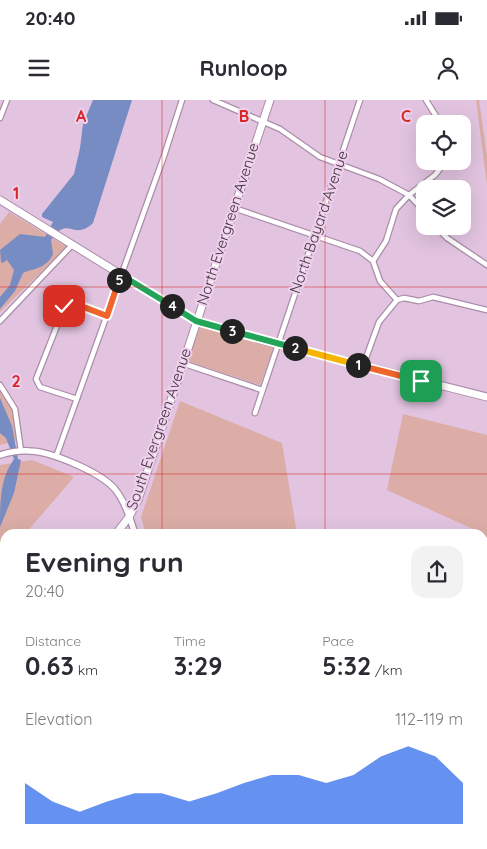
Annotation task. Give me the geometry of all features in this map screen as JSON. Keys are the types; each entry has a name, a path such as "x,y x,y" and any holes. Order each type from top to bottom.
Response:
{"main road":[{"name":"North Evergreen Avenue","path":"196,321 270,100"},
{"path":"0,200 196,321 278,344 487,397"},
{"name":"South Evergreen Avenue","path":"120,529 138,500 196,321"}],"street":[{"path":"0,118 7,100"},
{"path":"56,458 164,156 182,100"},
{"path":"213,100 263,121 290,135 307,150 338,165 379,179 409,195 416,202"},
{"name":"North Bayard Avenue","path":"255,412 360,100"},
{"path":"426,100 435,115"},
{"path":"373,261 386,241 396,209 409,195 432,178 439,170"},
{"path":"234,208 360,251 373,261 380,282 397,300"},
{"path":"444,235 487,265"},
{"path":"0,321 72,244"},
{"path":"363,366 379,322 397,300 404,298 419,301 433,297 487,310"},
{"path":"77,399 40,387 36,378 66,303 69,302 107,316"},
{"path":"182,363 262,390"},
{"path":"0,385 15,409 17,451"},
{"path":"0,455 17,451 42,452 94,474 110,485 123,501 133,529"}],"shaded area":[{"path":"476,100 479,100 487,156 487,185"},
{"path":"9,212 67,247 0,312 0,224"},
{"path":"202,327 274,346 260,385 187,361 197,330"},
{"path":"0,390 14,409 18,441 0,445"},
{"path":"180,401 282,443 296,529 145,529 141,517"},
{"path":"403,414 487,435 487,529 473,529 387,490"},
{"path":"32,460 74,477 29,529 0,529 0,465"}],"water":[{"path":"93,100 132,100 93,223 81,230 67,228 57,233 51,240 53,254 50,259 40,267 23,273 15,291 0,309 0,297 10,285 14,270 7,260 3,263 1,262 0,250 20,234 45,237 53,222 42,217 42,214 74,174 83,124"},
{"path":"0,398 12,426 18,459 21,460 14,493 0,527 3,482 14,459 6,438 0,433"}],"route":[{"path":"64,306 69,302 107,316 121,275 196,321 421,381"}]}
